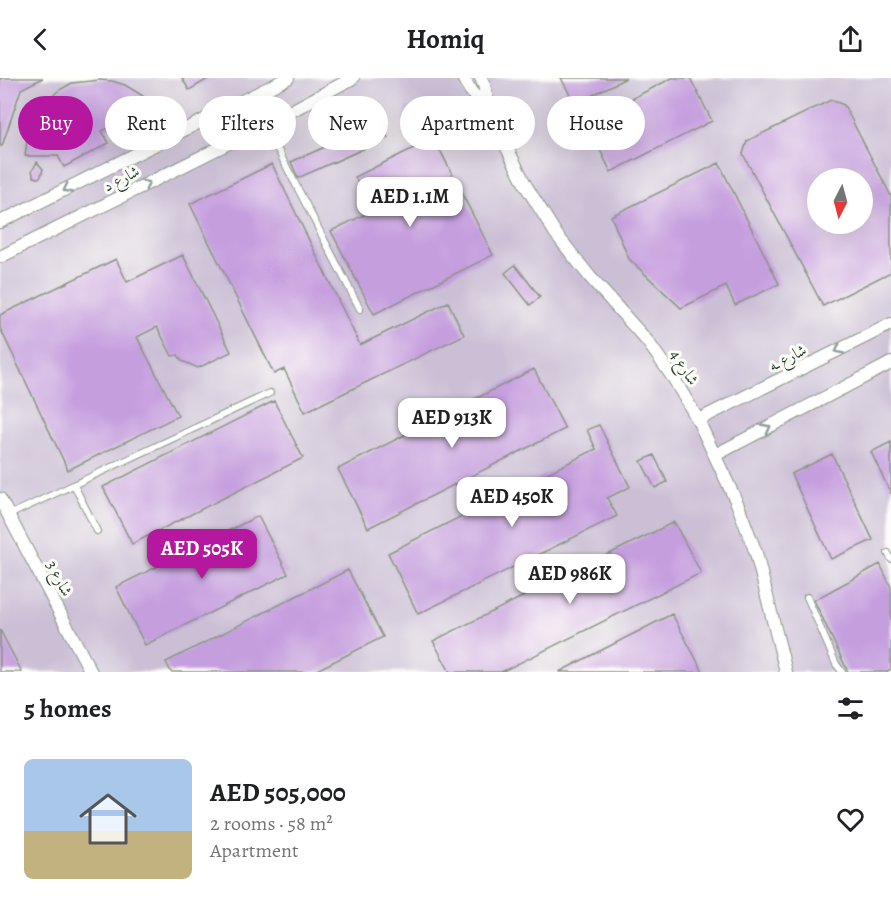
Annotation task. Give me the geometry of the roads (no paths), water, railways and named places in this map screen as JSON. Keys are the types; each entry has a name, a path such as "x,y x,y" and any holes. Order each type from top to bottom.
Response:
{"street":[{"name":"شارع د","path":"0,222 288,78"},
{"name":"شارع د","path":"296,108 352,78"},
{"name":"شارع 4","path":"463,78 475,96"},
{"name":"شارع 4","path":"481,78 486,96"},
{"name":"شارع د","path":"0,257 215,150"},
{"name":"شارع 4","path":"508,150 526,186 556,234 590,278 648,342 675,379 698,420 737,502 756,553 786,672"},
{"name":"شارع ـه","path":"698,420 891,324"},
{"path":"715,455 891,363"},
{"name":"شارع 3","path":"0,499 91,672"}],"lane":[{"path":"278,150 360,309"},
{"path":"9,515 270,393"},
{"path":"74,485 97,531"},
{"path":"807,597 836,664 842,672"}]}
